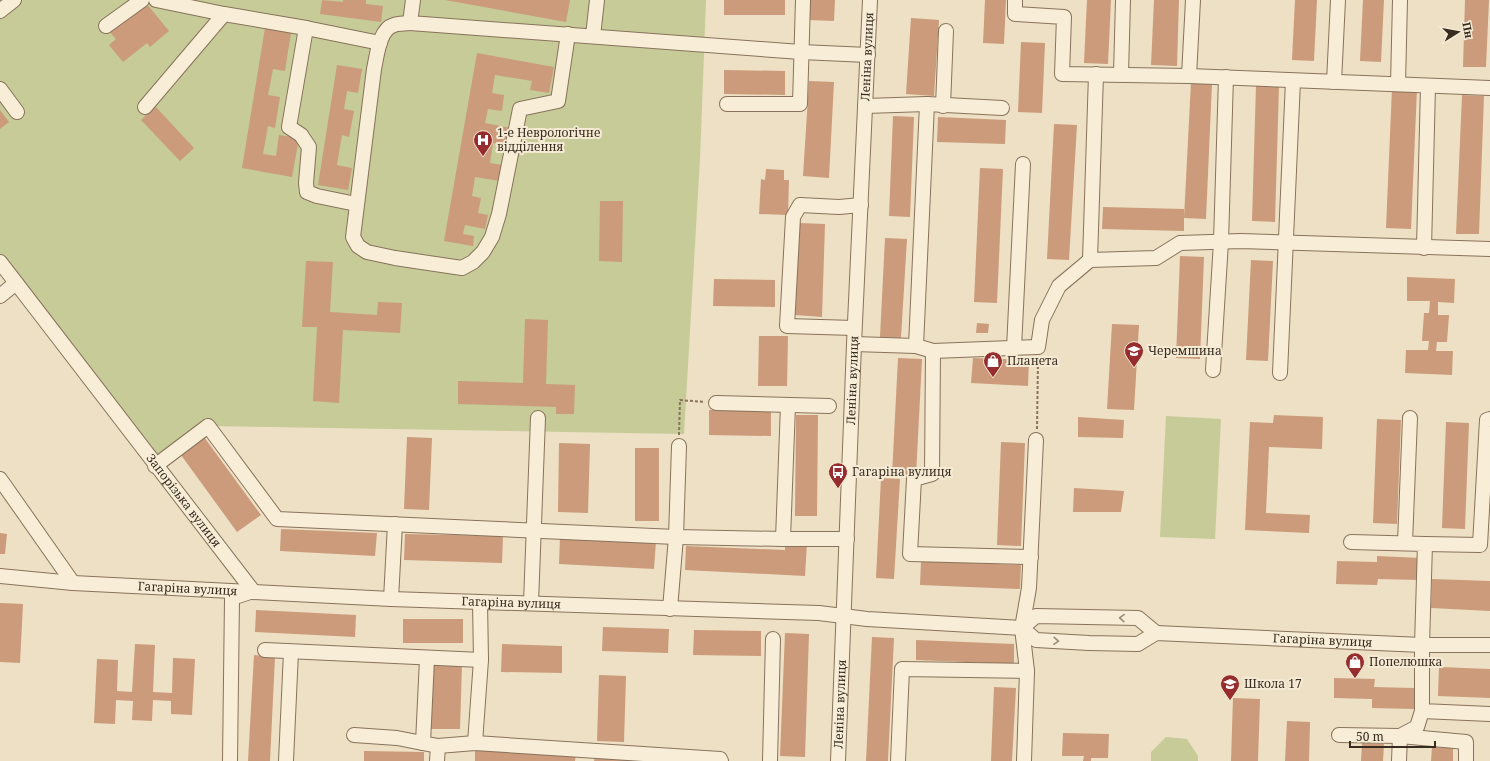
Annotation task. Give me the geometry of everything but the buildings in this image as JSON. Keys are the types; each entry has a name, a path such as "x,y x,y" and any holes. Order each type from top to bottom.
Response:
{"street":[{"path":"0,11 14,0"},
{"path":"106,26 142,0"},
{"path":"156,0 380,43"},
{"path":"410,23 413,0"},
{"path":"593,36 597,0"},
{"path":"727,104 800,104 803,0"},
{"name":"Леніна вулиця","path":"838,761 845,616 854,328 870,0"},
{"path":"1015,0 1015,14 1064,17 1062,74 1226,77 1293,81 1490,88"},
{"path":"1121,74 1123,0"},
{"path":"1189,76 1193,0"},
{"path":"1334,82 1338,0"},
{"path":"1398,84 1400,0"},
{"path":"145,107 224,14"},
{"path":"568,34 558,101 520,109 499,214 492,237 483,252 473,262 462,268 366,252 358,246 353,237 374,69 380,43 385,30 393,25 410,23 568,34 801,52 868,55"},
{"path":"306,28 289,127 301,135 309,147 306,183 307,192 317,196 356,204"},
{"path":"943,106 946,31"},
{"path":"1090,260 1096,74"},
{"path":"1213,370 1221,242 1226,77"},
{"path":"1280,373 1293,81"},
{"path":"1424,248 1428,86"},
{"path":"0,89 17,112"},
{"path":"916,346 927,104"},
{"path":"866,106 927,104 1002,108"},
{"path":"1014,348 1023,164"},
{"path":"854,328 787,326 793,217 800,205 839,207 860,205"},
{"path":"854,344 916,346 933,351 1038,347 1042,320 1059,286 1090,260 1156,258 1180,243 1285,242 1424,248 1490,249"},
{"name":"Запорізька вулиця","path":"0,262 155,466 253,591"},
{"path":"0,296 16,283"},
{"path":"933,351 932,474 914,479 910,554 1030,557"},
{"path":"716,403 829,406"},
{"path":"783,539 788,405"},
{"path":"531,603 538,418"},
{"path":"1404,543 1410,418"},
{"path":"1351,542 1480,545 1486,497 1487,420 1490,419"},
{"path":"155,466 208,426 278,519 676,537 847,539"},
{"path":"1024,761 1027,671 1022,628 1029,588 1036,440"},
{"path":"670,610 676,537 679,446"},
{"path":"0,479 74,583"},
{"path":"391,599 395,524"},
{"path":"1400,736 1417,727 1422,711 1422,645 1426,544"},
{"name":"Гагаріна вулиця","path":"0,576 74,583 391,599 531,603 670,610 819,613 867,619 1022,628"},
{"path":"230,761 232,598 253,591"},
{"path":"475,743 481,660 480,602"},
{"path":"1036,616 1138,618 1156,633 1138,644 1089,643 1036,640 1022,628 1036,616"},
{"name":"Гагаріна вулиця","path":"1156,633 1422,645 1490,645"},
{"path":"770,761 774,639"},
{"path":"265,650 427,659 481,660"},
{"path":"286,761 291,652"},
{"path":"423,743 427,659"},
{"path":"898,761 902,669 1027,671"},
{"path":"1422,711 1490,714"},
{"path":"1339,734 1400,736 1466,742 1466,761"},
{"path":"354,735 397,738 438,746 475,743 712,758 720,759 722,761"},
{"path":"1398,761 1400,736"},
{"path":"437,761 438,746"}],"path":[{"path":"1036,440 1038,347"},
{"path":"679,446 680,400 716,403"}],"green space":[{"path":"0,0 706,0 700,159 684,434 208,426 155,466 0,262"},
{"path":"1166,416 1221,419 1215,539 1160,537"},
{"path":"1166,737 1187,739 1198,756 1198,761 1151,761 1151,752"}],"place":[{"name":"1-е Неврологічне відділення","path":"483,157"},
{"name":"Черемшина","path":"1134,368"},
{"name":"Планета","path":"993,378"},
{"name":"Гагаріна вулиця","path":"838,489"},
{"name":"Попелюшка","path":"1355,679"},
{"name":"Школа 17","path":"1230,701"}]}
